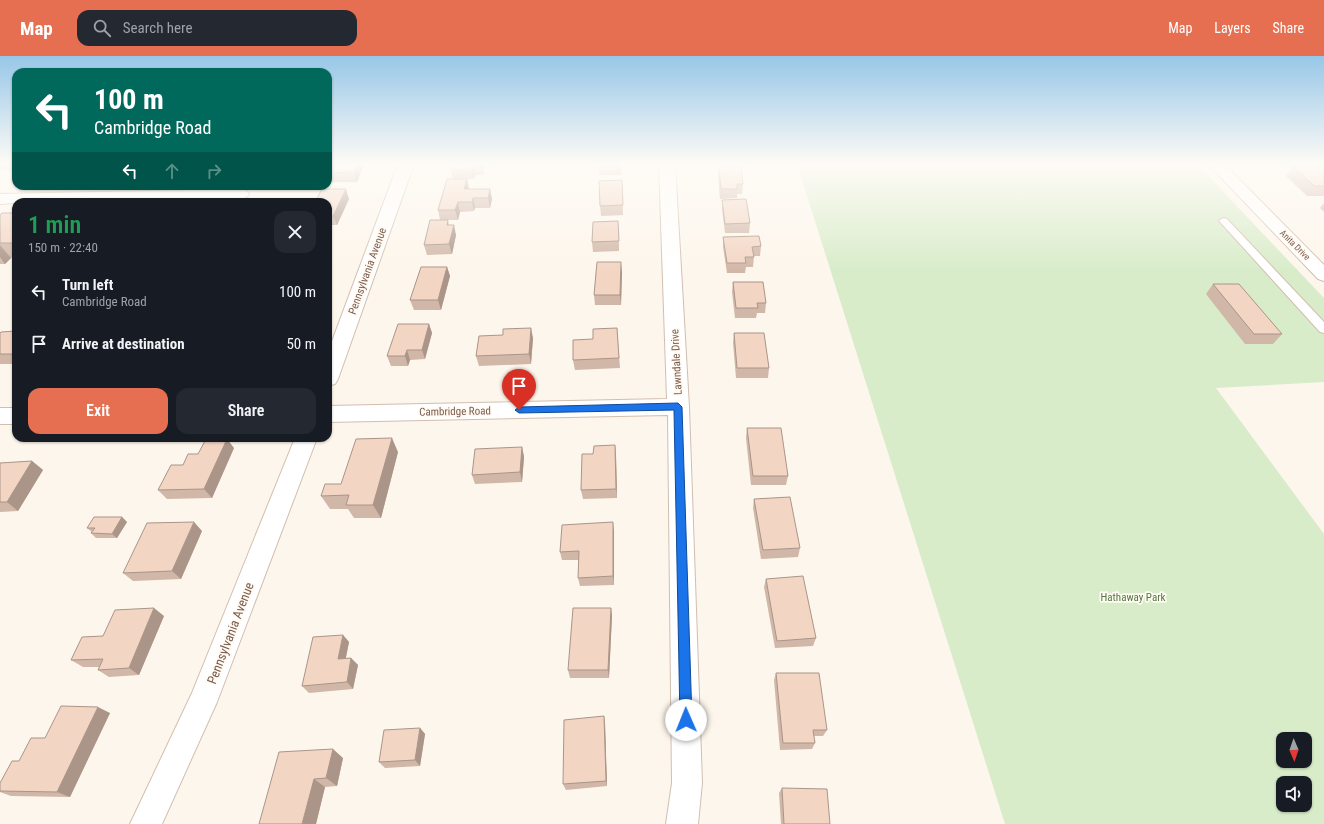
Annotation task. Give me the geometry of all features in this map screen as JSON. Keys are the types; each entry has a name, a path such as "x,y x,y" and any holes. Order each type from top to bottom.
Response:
{"street":[{"name":"Pennsylvania Avenue","path":"332,368 393,200"},
{"name":"Lawndale Drive","path":"669,200 678,407 687,782 682,824"},
{"name":"Anita Drive","path":"1250,200 1324,275"},
{"name":"Cambridge Road","path":"332,414 678,407"},
{"path":"0,416 12,416"},
{"name":"Pennsylvania Avenue","path":"146,824 203,702 304,442"}],"lane":[{"path":"1224,221 1324,329"}],"green space":[{"name":"Hathaway Park","path":"808,200 1231,200 1324,298 1324,382 1216,388 1324,534 1324,824 1005,824"}],"building":[{"path":"332,200 341,200 333,216"},
{"path":"441,200 473,200 472,202 458,202 455,210 438,210"},
{"path":"600,200 623,200 623,205 600,206"},
{"path":"722,200 746,200 750,223 725,224"},
{"path":"2,213 12,213 12,243 0,243 0,215"},
{"path":"430,220 448,220 447,225 454,225 449,244 424,245"},
{"path":"618,221 619,241 592,242 593,222"},
{"path":"759,236 761,246 752,247 754,257 745,257 746,263 727,263 723,237"},
{"path":"597,262 621,262 620,295 594,295"},
{"path":"421,267 447,267 438,300 410,300"},
{"path":"733,282 763,282 766,303 757,303 758,308 736,308"},
{"path":"1213,284 1239,284 1282,334 1254,334"},
{"path":"398,324 429,324 422,350 407,350 405,356 387,356"},
{"path":"531,328 529,354 476,356 479,336 503,335 503,329"},
{"path":"617,328 619,358 573,360 573,340 593,339 593,329"},
{"path":"12,331 12,354 0,354 1,332"},
{"path":"734,333 764,333 769,368 737,368"},
{"path":"747,428 781,428 788,476 753,476"},
{"path":"392,438 373,505 346,505 349,495 321,496 325,484 341,484 356,439"},
{"path":"204,442 226,442 204,489 158,490 171,465 183,465 188,454 198,454"},
{"path":"615,445 616,489 581,490 582,454 593,454 594,446"},
{"path":"522,447 520,472 472,475 475,449"},
{"path":"32,461 7,502 0,502 0,463"},
{"path":"790,497 800,548 763,550 754,499"},
{"path":"94,517 122,517 112,534 91,533 95,528 87,528"},
{"path":"194,522 172,571 123,573 147,523"},
{"path":"613,522 613,576 578,578 579,551 560,552 562,525"},
{"path":"803,576 816,638 777,641 766,579"},
{"path":"154,608 129,668 98,670 103,659 71,660 82,637 103,636 115,610"},
{"path":"573,608 611,608 608,670 568,670"},
{"path":"343,635 338,659 351,658 347,682 302,686 313,637"},
{"path":"776,673 819,673 827,730 813,730 815,743 783,743"},
{"path":"61,706 98,707 57,792 0,791 0,783 12,761 19,761 31,738 45,738"},
{"path":"604,716 606,781 563,784 564,720"},
{"path":"420,728 415,760 379,762 384,730"},
{"path":"333,749 326,778 314,779 302,824 259,824 279,752"},
{"path":"782,788 827,789 830,824 784,824"}],"route":[{"path":"519,410 678,407 686,720"}]}
